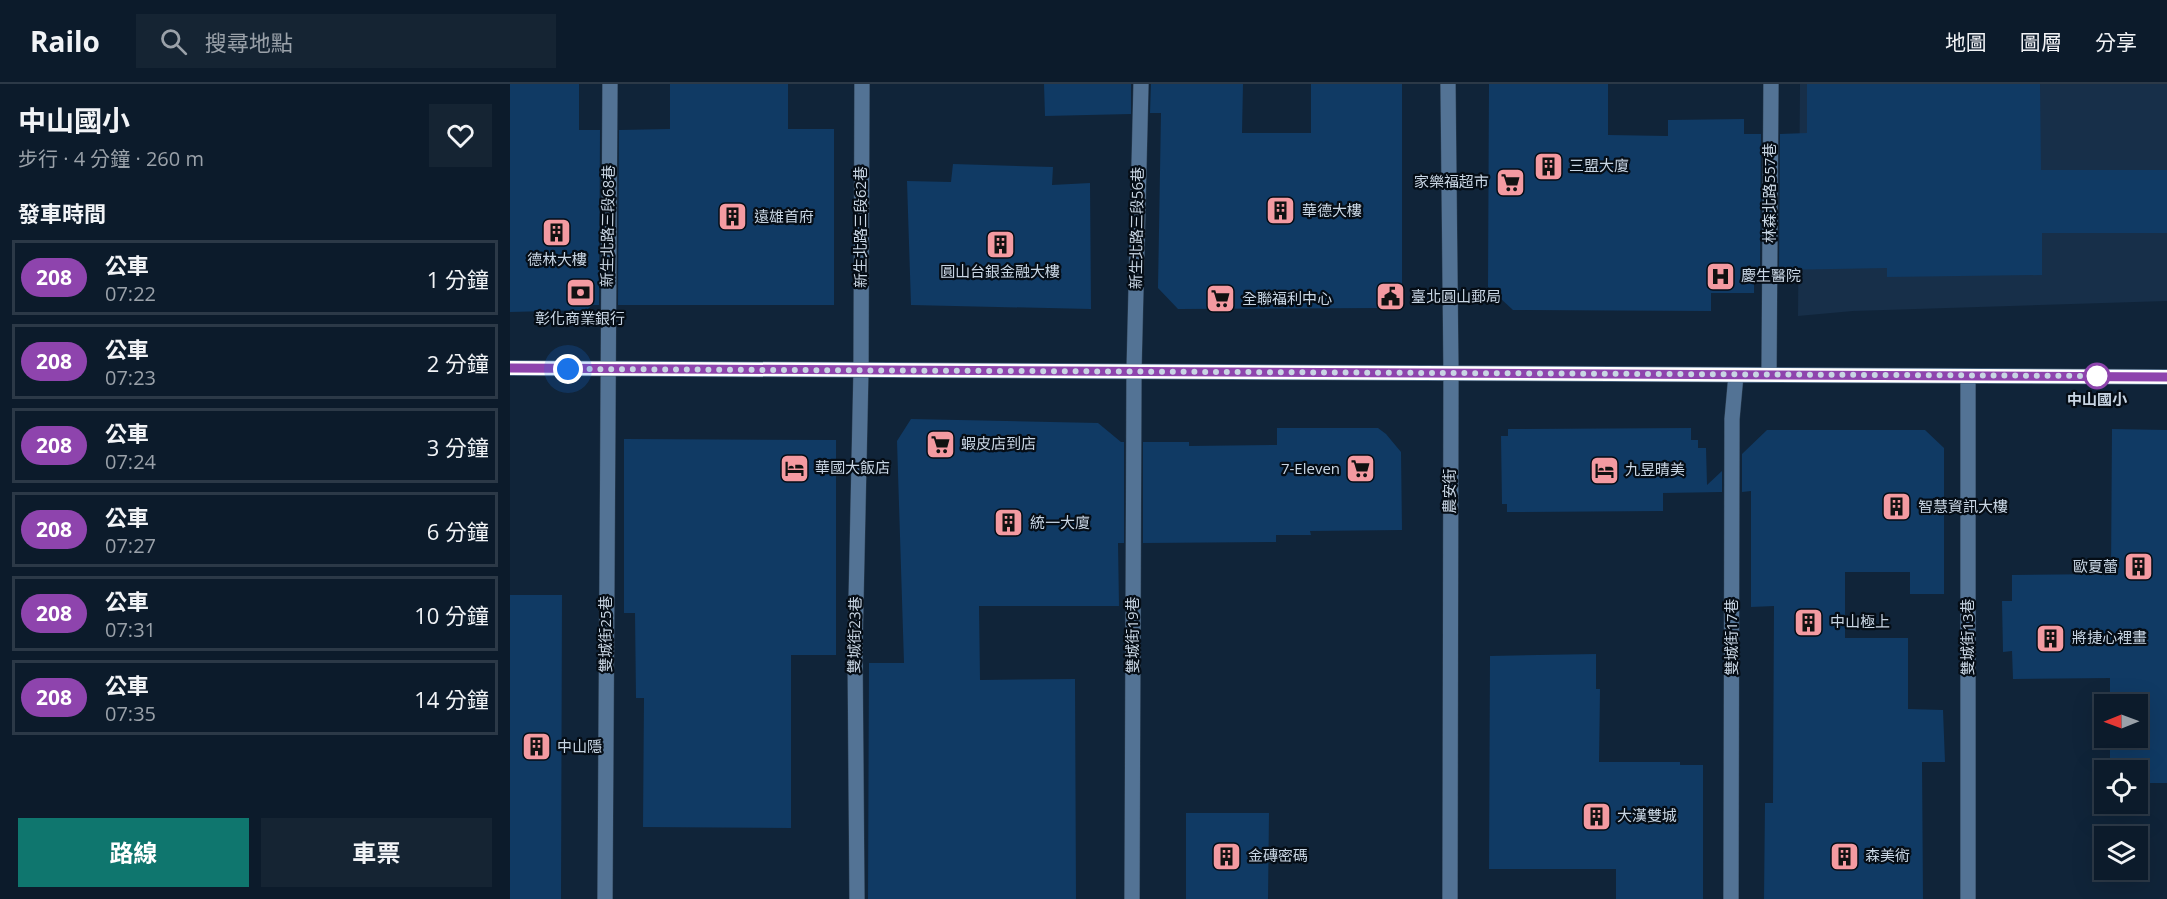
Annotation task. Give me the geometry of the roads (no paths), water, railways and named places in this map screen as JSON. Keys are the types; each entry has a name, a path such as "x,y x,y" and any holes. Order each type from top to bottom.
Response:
{"street":[{"name":"新生北路三段68巷","path":"607,369 610,84"},
{"name":"新生北路三段62巷","path":"861,370 862,84"},
{"name":"新生北路三段56巷","path":"1134,371 1141,84"},
{"name":"農安街","path":"1448,84 1450,899"},
{"name":"林森北路557巷","path":"1769,375 1771,84"},
{"path":"510,368 2167,377"},
{"name":"雙城街25巷","path":"605,899 607,369"},
{"name":"雙城街23巷","path":"857,899 855,648 861,370"},
{"name":"雙城街19巷","path":"1132,899 1134,371"},
{"name":"雙城街17巷","path":"1731,899 1732,430 1736,375"},
{"name":"雙城街13巷","path":"1968,376 1968,899"}],"place":[{"name":"三盟大廈","path":"1548,166"},
{"name":"家樂福超市","path":"1510,182"},
{"name":"華德大樓","path":"1281,211"},
{"name":"遠雄首府","path":"733,217"},
{"name":"德林大樓","path":"557,233"},
{"name":"圓山台銀金融大樓","path":"1000,245"},
{"name":"慶生醫院","path":"1720,276"},
{"name":"彰化商業銀行","path":"580,292"},
{"name":"臺北圓山郵局","path":"1390,297"},
{"name":"全聯福利中心","path":"1221,299"},
{"name":"中山國小","path":"2097,376"},
{"name":"蝦皮店到店","path":"940,444"},
{"name":"華國大飯店","path":"794,468"},
{"name":"7-Eleven","path":"1361,469"},
{"name":"九昱晴美","path":"1604,470"},
{"name":"智慧資訊大樓","path":"1897,507"},
{"name":"統一大廈","path":"1009,523"},
{"name":"歐夏蕾","path":"2139,567"},
{"name":"中山極上","path":"1809,622"},
{"name":"將捷心裡畫","path":"2051,638"},
{"name":"中山隱","path":"536,747"},
{"name":"大漢雙城","path":"1596,816"},
{"name":"金磚密碼","path":"1227,856"},
{"name":"森美術","path":"1844,856"}]}
